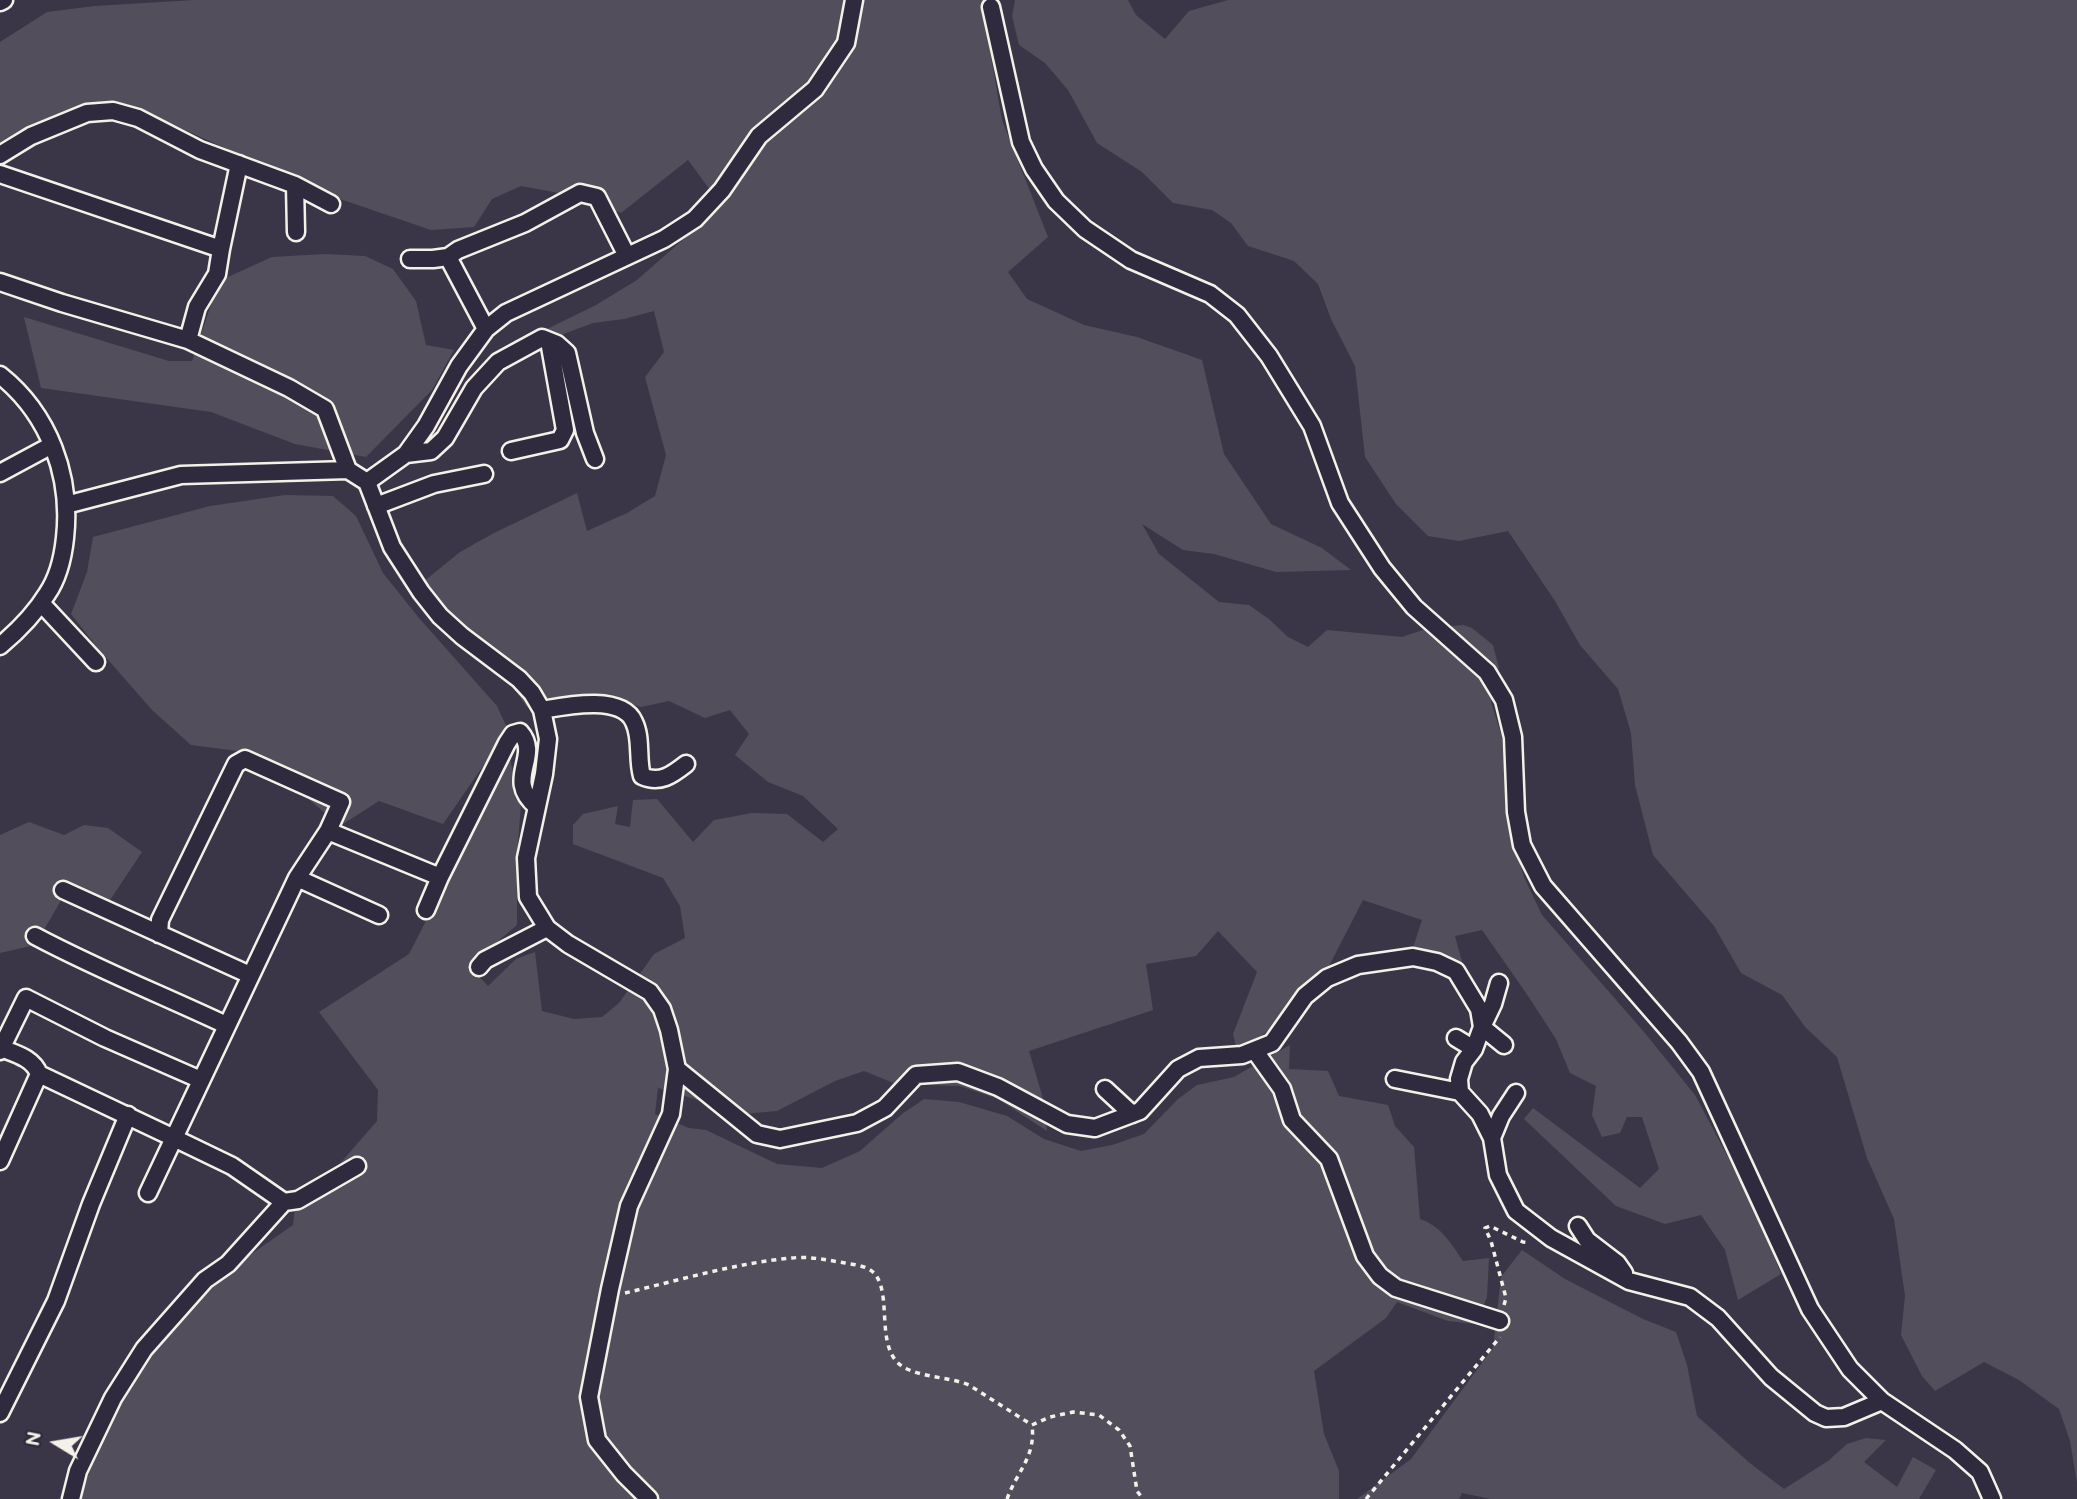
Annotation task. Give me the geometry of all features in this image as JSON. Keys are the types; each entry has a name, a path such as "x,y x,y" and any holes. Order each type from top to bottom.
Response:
{"street":[{"path":"367,482 406,454 426,426 459,366 486,329 506,313 664,239 695,219 722,190 759,136 815,89 846,43 855,0"},
{"path":"991,7 1021,142 1034,169 1056,201 1085,229 1131,260 1210,294 1237,315 1269,356 1312,426 1340,503 1382,568 1414,607 1487,672 1504,700 1513,737 1516,812 1522,845 1543,886 1679,1042 1701,1072 1810,1310 1850,1369 1882,1401 1955,1450 1980,1472 1992,1499"},
{"path":"0,155 31,136 87,113 113,111 138,118 200,150 295,185 331,204"},
{"path":"188,340 197,307 217,274 239,164"},
{"path":"0,174 221,249"},
{"path":"295,185 296,232"},
{"path":"410,259 448,257 458,250 525,223 580,193 597,197 627,256"},
{"path":"448,257 486,329"},
{"path":"0,282 188,340 289,388 325,409 348,470"},
{"path":"406,454 431,450 445,438 474,388 498,362 542,338 557,344 567,353 585,433 594,459"},
{"path":"511,451 560,440 565,430 549,341"},
{"path":"0,375 19,390 46,430 63,471 67,516 62,560 49,593 24,626 0,646"},
{"path":"0,473 52,445"},
{"path":"66,505 181,475 348,470 367,482 392,547 421,592 462,636 519,679 542,709 548,739 544,774 527,858 528,897 547,928 568,944 650,992 662,1009 677,1069 671,1114 629,1206 589,1397 597,1440 624,1474 649,1499"},
{"path":"376,506 434,484 484,474"},
{"path":"41,603 96,662"},
{"path":"542,709 580,703 612,706 629,714 635,723 642,776 650,780 672,775 686,764"},
{"path":"426,910 513,734 520,732 528,747 522,789 526,798 537,807"},
{"path":"148,1193 297,878 328,831 341,802 245,759 236,764 160,920 159,934"},
{"path":"328,831 440,877"},
{"path":"297,878 379,915"},
{"path":"63,890 250,975"},
{"path":"479,967 485,960 547,928"},
{"path":"35,936 79,959 226,1025"},
{"path":"677,1069 757,1134 780,1139 857,1122 885,1108 916,1074 958,1072 998,1087 1067,1124 1095,1128 1140,1111 1178,1069 1199,1058 1242,1055 1272,1043 1305,996 1327,978 1358,965 1413,957 1437,961 1456,971 1479,1009 1482,1027 1504,1045"},
{"path":"1460,1092 1459,1079 1464,1062 1474,1049 1499,983"},
{"path":"201,1080 105,1038 26,998 1,1049 28,1059 39,1074 232,1166 284,1202"},
{"path":"1456,1038 1474,1049"},
{"path":"1255,1051 1282,1089 1292,1120 1329,1159 1364,1256 1380,1276 1396,1288 1500,1321"},
{"path":"0,1161 39,1074"},
{"path":"1395,1079 1460,1092 1480,1114 1492,1138 1498,1175 1516,1211 1551,1238 1629,1281 1690,1297 1718,1318 1772,1377 1815,1413 1826,1418 1844,1417 1882,1401"},
{"path":"1105,1089 1132,1114"},
{"path":"1492,1138 1501,1116 1516,1093"},
{"path":"0,1413 56,1301 90,1204 128,1115"},
{"path":"71,1499 78,1471 113,1398 144,1349 205,1280 228,1264 284,1202 298,1200 356,1166"},
{"path":"1578,1226 1587,1240 1617,1263 1629,1281"}],"path":[{"path":"1366,1499 1500,1338 1500,1321 1506,1298 1485,1228 1490,1226 1523,1242 1539,1243 1551,1238"},
{"path":"610,1289 625,1293 753,1264 793,1258 814,1258 863,1266 876,1274 882,1287 887,1339 895,1359 904,1368 969,1385 1032,1425 1034,1439 1028,1459 1007,1499"},
{"path":"1032,1425 1050,1417 1073,1412 1099,1415 1119,1430 1130,1446 1138,1491 1143,1499"}],"shaded area":[{"path":"194,0 985,0 982,4 1002,120 1048,237 1008,272 1027,299 1084,325 1137,337 1202,360 1224,454 1271,524 1322,548 1351,570 1276,572 1214,554 1183,550 1142,524 1159,554 1219,602 1249,605 1288,637 1308,647 1327,630 1402,637 1429,628 1463,625 1472,628 1493,645 1499,668 1491,702 1502,737 1511,833 1524,877 1542,915 1695,1095 1753,1204 1781,1274 1738,1300 1725,1250 1701,1215 1665,1224 1616,1206 1524,1119 1533,1108 1640,1188 1659,1169 1642,1117 1627,1117 1620,1133 1602,1137 1592,1115 1596,1086 1570,1073 1556,1039 1482,930 1455,936 1464,969 1412,951 1422,920 1363,900 1327,970 1284,1018 1256,1040 1236,1046 1233,1034 1257,972 1218,931 1196,956 1146,964 1153,1010 1029,1051 1042,1095 1047,1131 998,1099 960,1086 896,1084 864,1071 835,1081 777,1111 743,1114 658,1088 655,1114 689,1128 706,1130 777,1164 822,1168 860,1151 902,1114 924,1099 959,1102 1007,1116 1044,1139 1081,1151 1112,1145 1144,1134 1178,1099 1197,1085 1234,1077 1290,1045 1289,1069 1328,1071 1339,1096 1388,1105 1395,1126 1414,1147 1420,1219 1440,1231 1463,1261 1489,1258 1487,1297 1476,1324 1448,1321 1397,1302 1386,1318 1314,1371 1324,1434 1339,1471 1339,1499 79,1499 112,1414 152,1349 192,1304 240,1262 293,1225 295,1208 337,1167 377,1121 378,1090 319,1012 409,954 485,788 510,759 521,804 517,856 517,925 469,966 488,986 516,959 535,952 542,1011 574,1019 602,1017 619,1003 654,954 685,938 680,906 663,878 573,844 573,825 583,814 618,806 615,824 630,827 633,800 657,799 693,842 714,820 752,813 787,814 823,842 838,829 803,796 768,782 735,755 749,734 730,710 705,718 669,701 641,707 589,694 527,707 482,643 433,613 423,582 460,552 577,493 587,531 627,513 655,496 666,455 645,377 664,352 654,311 593,323 518,351 545,330 596,305 637,280 695,229 716,198 688,160 621,213 575,196 521,186 492,199 474,227 431,230 334,197 145,112 125,107 103,105 72,110 26,128 0,143 0,42 47,12"},
{"path":"1015,0 1128,0 1136,15 1165,39 1189,11 1228,0 2077,0 2077,1483 2070,1441 2059,1409 2019,1380 1984,1362 1935,1391 1922,1376 1901,1335 1905,1296 1894,1219 1867,1158 1837,1057 1806,1028 1782,995 1741,973 1714,926 1653,855 1635,785 1631,733 1618,689 1580,645 1555,601 1508,531 1459,541 1428,536 1396,504 1365,457 1355,366 1331,319 1318,284 1294,261 1248,246 1231,223 1212,210 1173,203 1142,172 1097,143 1068,90 1045,63 1019,45 1012,16"},
{"path":"325,254 365,256 393,269 416,301 426,345 454,350 432,390 366,457 295,444 211,412 41,388 24,317 169,361 192,361 219,281 272,257"},
{"path":"285,495 333,496 356,516 383,573 497,706 508,730 443,824 379,801 340,826 277,772 245,752 191,745 152,710 71,614 87,572 93,537 210,506"},
{"path":"29,822 64,835 84,825 108,828 142,852 104,909 63,897 35,945 0,953 0,835"},
{"path":"1522,1250 1565,1279 1643,1319 1676,1332 1687,1365 1697,1416 1784,1489 1828,1461 1847,1444 1866,1438 1886,1440 1864,1462 1897,1487 1913,1457 1936,1470 1919,1499 1491,1499 1462,1493 1459,1499 1357,1499 1411,1459 1493,1348 1501,1277"}]}
